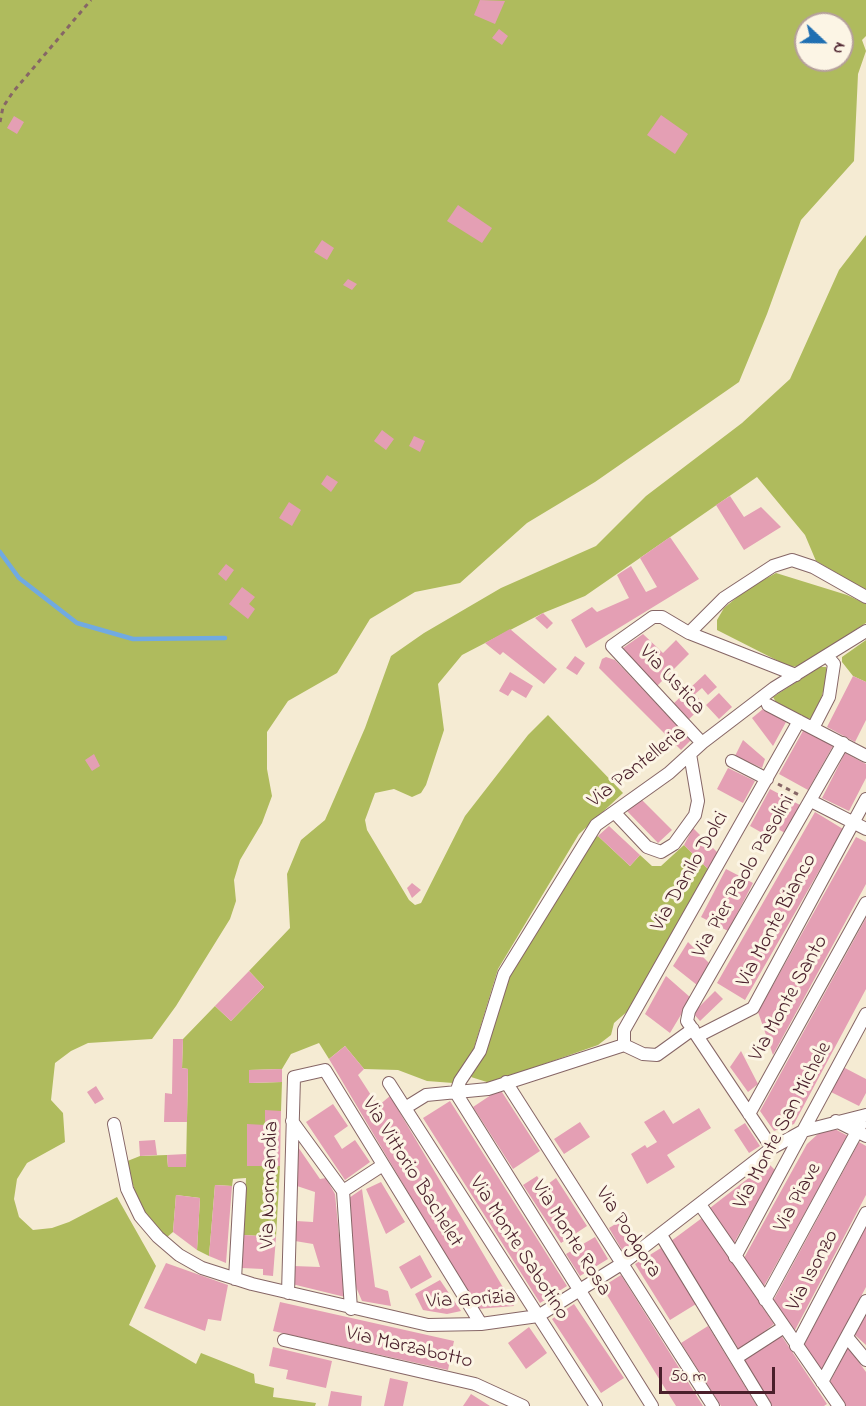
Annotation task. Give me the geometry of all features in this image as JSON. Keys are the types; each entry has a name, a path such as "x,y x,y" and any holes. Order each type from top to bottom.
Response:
{"street":[{"path":"796,675 689,633 724,598 773,566 792,560 813,567 866,597"},
{"name":"Via Ustica","path":"689,633 662,617 653,617 612,646 702,743"},
{"name":"Via Pantelleria","path":"456,1093 460,1081 480,1052 504,974 596,825 669,773 702,743 796,675 866,631"},
{"path":"813,728 829,697 834,664 827,656"},
{"path":"768,705 843,744 865,752"},
{"name":"Via Danilo Dolci","path":"624,1045 624,1030 799,721"},
{"name":"Via Pier Paolo Pasolini","path":"695,1032 687,1021 689,1011 843,744"},
{"path":"614,812 647,847 661,852 674,844 695,815 690,754"},
{"path":"732,761 767,778"},
{"name":"Via Monte Bianco","path":"624,1045 643,1054 657,1055 695,1032 753,1008 866,799"},
{"path":"811,801 866,829"},
{"name":"Via Monte Santo","path":"748,1114 866,903"},
{"name":"Via Monte San Michele","path":"735,1257 866,1014"},
{"path":"695,1032 772,1148"},
{"path":"405,1108 426,1095 441,1091 456,1093 488,1089 624,1045"},
{"name":"Via Vittorio Bachelet","path":"294,1077 325,1070 481,1324"},
{"name":"Via Normandia","path":"288,1293 294,1077"},
{"name":"Via Podgora","path":"506,1082 713,1406"},
{"name":"Via Monte Sabotino","path":"389,1083 596,1406"},
{"name":"Via Monte Rosa","path":"456,1093 652,1406"},
{"name":"Via Gorizia","path":"114,1124 127,1189 140,1216 158,1237 179,1255 202,1268 235,1279 351,1309 428,1325 481,1324 538,1316 623,1263 701,1206 772,1148 803,1131 836,1120 866,1115"},
{"name":"Via Piave","path":"765,1300 862,1134 866,1115"},
{"path":"836,1120 862,1134"},
{"path":"292,1121 342,1191 351,1309"},
{"path":"342,1191 383,1165"},
{"path":"235,1279 240,1188"},
{"path":"701,1206 839,1406"},
{"name":"Via Isonzo","path":"796,1346 866,1214"},
{"path":"661,1235 765,1406"},
{"path":"822,1382 866,1302"},
{"name":"Via Isonzo","path":"736,1358 784,1328"},
{"path":"847,1337 866,1360"},
{"name":"Via Marzabotto","path":"284,1340 475,1384 523,1406"}],"path":[{"path":"0,122 3,107 91,0"},
{"path":"767,778 811,801"}],"green space":[{"path":"0,0 866,0 866,36 862,40 866,51 858,74 854,161 801,220 767,314 739,382 595,482 527,523 460,583 415,592 370,619 337,673 288,701 267,732 267,769 272,796 262,823 240,860 234,880 236,901 230,919 176,1006 152,1039 88,1043 71,1051 55,1063 51,1100 63,1113 65,1142 27,1163 17,1179 14,1199 19,1217 33,1230 52,1228 69,1222 117,1197 156,1266 129,1325 196,1364 201,1353 254,1374 255,1383 274,1388 273,1397 316,1403 315,1406 0,1406"},
{"path":"866,235 866,590 816,561 805,535 757,477 585,596 543,613 462,655 438,684 444,730 426,785 421,793 412,797 394,789 375,793 365,820 367,830 409,900 415,905 421,903 465,816 528,735 548,715 623,793 579,834 498,969 473,1051 453,1083 427,1081 398,1070 364,1069 345,1046 329,1059 319,1043 291,1054 282,1069 249,1070 250,1083 282,1082 281,1111 265,1111 265,1125 247,1125 247,1165 280,1166 276,1237 244,1235 246,1178 233,1179 232,1186 215,1185 209,1256 197,1250 200,1198 176,1195 173,1232 166,1238 142,1211 125,1162 140,1156 167,1155 168,1167 186,1166 188,1069 182,1068 183,1039 215,1006 231,1021 264,987 249,971 290,928 287,874 301,840 325,820 365,728 391,656 424,633 501,588 596,546 646,496 742,423 790,379 839,270"},
{"path":"776,573 847,595 866,604 866,623 800,666 790,667 717,630 717,620 724,608 747,589"},
{"path":"866,640 866,682 853,676 842,662 842,657"},
{"path":"820,667 826,667 827,677 818,710 812,719 805,718 777,704 773,697"},
{"path":"598,836 630,866 640,855 652,866 661,866 684,845 709,870 629,1010 614,1023 611,1035 598,1045 490,1083 471,1077 484,1055 509,974 592,840"}],"building":[{"path":"480,0 505,1 495,24 474,15"},
{"path":"499,29 508,36 502,45 492,38"},
{"path":"661,115 688,134 675,154 647,135"},
{"path":"14,116 24,122 17,134 7,128"},
{"path":"458,205 492,228 482,243 447,221"},
{"path":"322,240 334,248 327,260 314,252"},
{"path":"348,279 357,284 352,290 343,285"},
{"path":"382,430 394,439 386,450 374,441"},
{"path":"414,436 425,441 420,452 409,446"},
{"path":"327,475 338,482 331,492 321,484"},
{"path":"730,496 744,517 761,507 781,527 744,550 716,505"},
{"path":"289,502 301,510 292,526 279,518"},
{"path":"670,537 699,579 586,648 571,620 592,607 597,612 629,598 617,575 631,566 646,592 657,587 640,558"},
{"path":"226,564 234,570 226,581 218,574"},
{"path":"242,587 255,597 249,604 255,609 248,619 229,604"},
{"path":"543,613 553,623 547,629 535,618"},
{"path":"510,629 557,669 544,684 503,652 500,655 485,643"},
{"path":"643,634 663,653 676,640 689,654 657,686 623,648"},
{"path":"575,656 585,663 577,675 566,668"},
{"path":"606,657 615,660 691,740 681,750 599,668 602,659"},
{"path":"510,672 533,686 526,698 512,690 508,696 499,691"},
{"path":"705,674 717,687 708,695 702,688 695,694 704,705 689,719 674,703"},
{"path":"853,676 866,682 866,720 855,742 827,727"},
{"path":"719,693 732,707 719,719 706,705"},
{"path":"763,709 786,722 773,746 752,718"},
{"path":"804,729 833,746 808,790 779,774"},
{"path":"743,740 765,759 762,768 735,756"},
{"path":"845,753 866,764 866,778 849,811 822,798"},
{"path":"94,754 100,766 92,771 85,760"},
{"path":"728,768 755,781 743,803 717,789"},
{"path":"770,789 800,805 785,833 769,824 764,834 750,826"},
{"path":"640,798 672,830 658,843 626,810"},
{"path":"815,812 843,829 745,1000 717,983"},
{"path":"609,826 640,855 630,866 598,836"},
{"path":"693,828 718,853 709,870 684,845"},
{"path":"856,837 866,842 866,884 773,1055 758,1012"},
{"path":"726,869 753,883 728,931 701,917"},
{"path":"412,883 421,890 412,898 407,888"},
{"path":"866,918 866,989 794,1124 774,1131 760,1111"},
{"path":"688,942 709,963 697,985 673,966"},
{"path":"249,971 264,987 231,1021 215,1006"},
{"path":"666,976 691,998 670,1033 645,1014"},
{"path":"715,991 723,999 700,1021 693,1013"},
{"path":"173,1039 183,1039 182,1068 188,1069 187,1122 164,1122 165,1093 172,1094"},
{"path":"345,1046 364,1069 358,1075 378,1106 390,1096 514,1306 477,1309 329,1059"},
{"path":"741,1051 758,1084 748,1092 730,1067"},
{"path":"843,1067 866,1079 866,1093 859,1106 831,1092"},
{"path":"282,1069 282,1082 249,1083 249,1070"},
{"path":"96,1086 104,1099 95,1104 87,1092"},
{"path":"500,1089 540,1151 513,1169 473,1107"},
{"path":"450,1101 567,1286 540,1303 423,1118"},
{"path":"333,1104 348,1126 334,1136 342,1149 355,1140 370,1162 345,1180 306,1122"},
{"path":"699,1108 711,1128 667,1155 675,1167 647,1184 631,1154 645,1145 647,1148 657,1142 644,1122 664,1110 673,1124"},
{"path":"265,1110 281,1111 280,1166 247,1166 247,1124 265,1125"},
{"path":"580,1122 590,1137 564,1154 554,1139"},
{"path":"745,1123 760,1146 749,1153 734,1130"},
{"path":"833,1128 848,1136 764,1286 744,1258 807,1144 819,1133"},
{"path":"155,1140 157,1155 140,1156 139,1141"},
{"path":"859,1142 866,1146 866,1195 794,1332 773,1301"},
{"path":"298,1147 320,1179 326,1178 335,1194 345,1297 292,1284 293,1266 320,1267 313,1244 295,1241 296,1221 313,1222 315,1192 297,1186"},
{"path":"186,1154 186,1167 168,1167 167,1155"},
{"path":"768,1163 775,1170 734,1243 710,1208"},
{"path":"537,1176 544,1187 556,1178 587,1226 561,1243 523,1185"},
{"path":"381,1182 405,1222 386,1234 366,1189"},
{"path":"215,1185 232,1186 226,1263 209,1256"},
{"path":"362,1189 375,1287 388,1291 391,1306 362,1301 356,1287 349,1198"},
{"path":"176,1195 200,1198 197,1250 173,1232"},
{"path":"702,1218 774,1324 740,1351 671,1241"},
{"path":"622,1220 636,1242 622,1250 609,1228"},
{"path":"866,1227 866,1287 822,1371 804,1345"},
{"path":"244,1235 276,1237 273,1276 263,1275 263,1269 242,1268"},
{"path":"595,1237 608,1259 580,1276 566,1254"},
{"path":"661,1248 696,1304 670,1320 635,1264"},
{"path":"420,1255 432,1277 411,1289 399,1267"},
{"path":"166,1263 228,1285 221,1321 208,1319 205,1331 144,1308"},
{"path":"621,1275 703,1406 676,1406 602,1287"},
{"path":"440,1280 461,1311 447,1314 423,1310 415,1294"},
{"path":"280,1302 454,1341 448,1370 273,1331"},
{"path":"574,1304 624,1378 601,1393 552,1319"},
{"path":"866,1315 866,1345 855,1335"},
{"path":"708,1326 757,1406 721,1406 681,1343"},
{"path":"529,1327 547,1353 526,1369 508,1343"},
{"path":"781,1335 827,1404 824,1406 772,1406 743,1361"},
{"path":"273,1347 332,1361 326,1388 286,1379 288,1370 269,1366"},
{"path":"848,1347 866,1372 866,1406 846,1406 830,1382"},
{"path":"390,1378 408,1382 403,1406 384,1406"},
{"path":"331,1391 362,1396 361,1406 328,1406"},
{"path":"471,1394 490,1406 463,1406"}],"waterway":[{"path":"0,552 19,578 77,623 133,639 225,638"}]}
